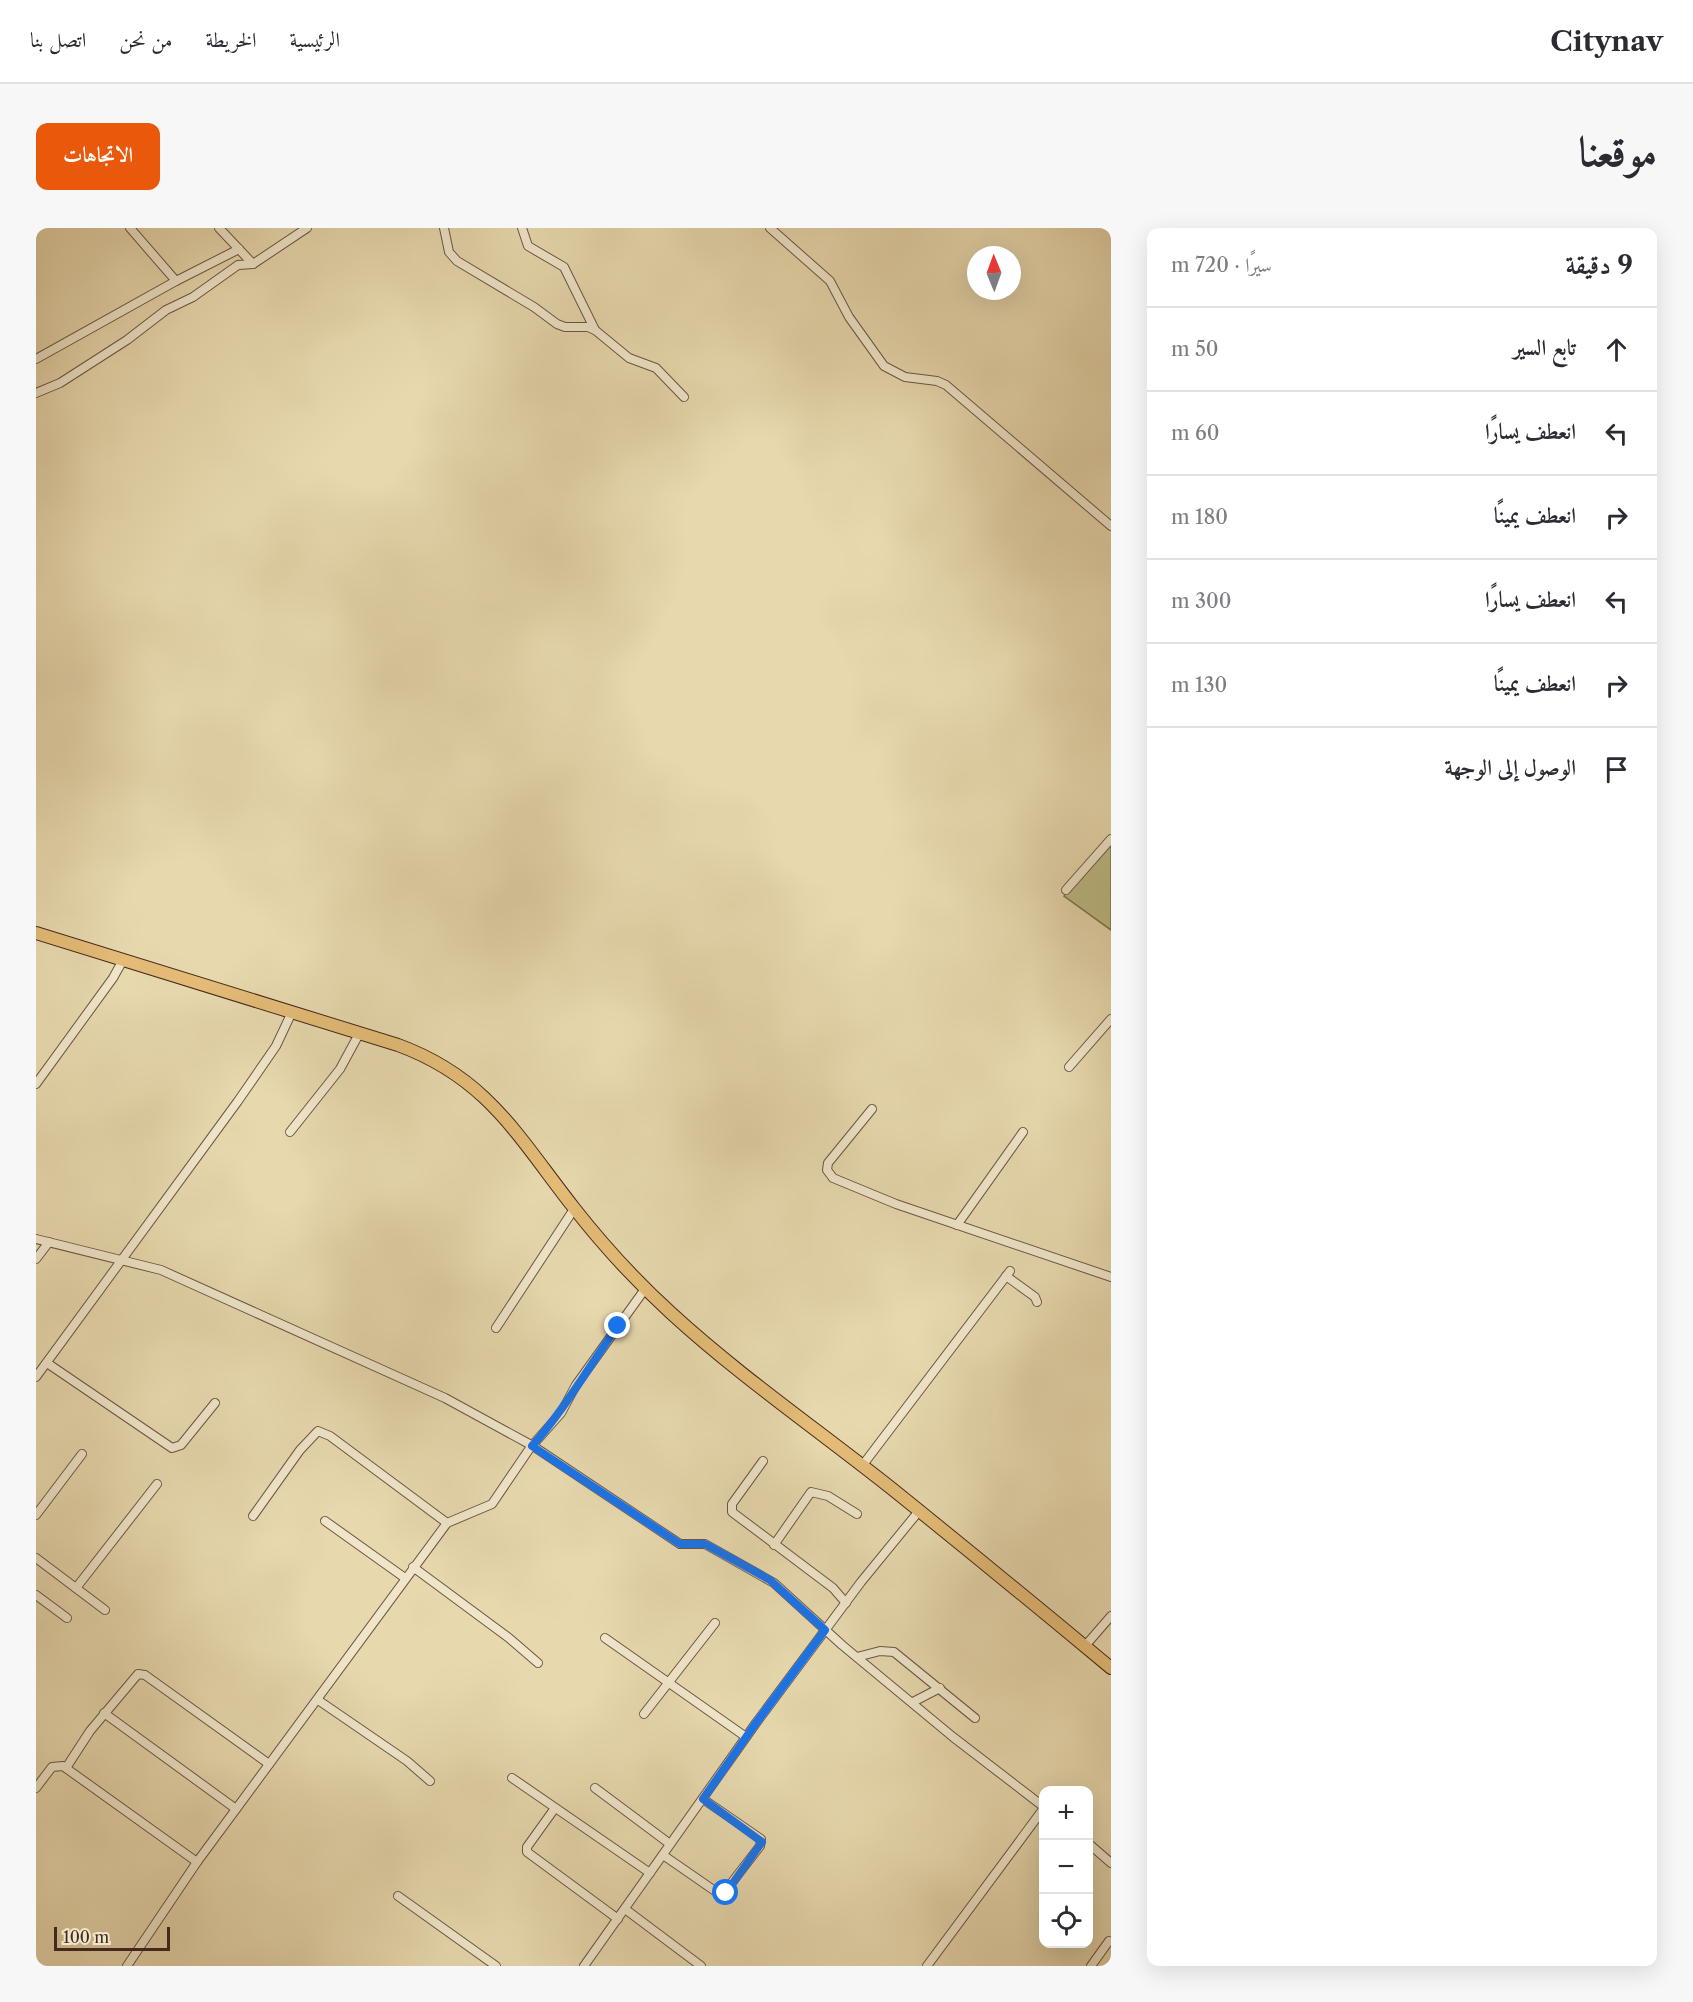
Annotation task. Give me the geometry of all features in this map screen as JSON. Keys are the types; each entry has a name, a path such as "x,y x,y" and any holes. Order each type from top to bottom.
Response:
{"main road":[{"path":"36,933 292,1012 425,1056 472,1085 519,1136 574,1209 645,1289 744,1376 919,1511 1111,1668"}],"street":[{"path":"130,228 176,280"},
{"path":"219,228 253,264"},
{"path":"36,393 60,383 127,340 166,310 193,297 238,265 253,264 308,228"},
{"path":"444,228 449,252 457,261 534,307 557,324 565,327 588,327 595,330 629,358 656,368 684,397"},
{"path":"522,228 528,246 564,267 595,330"},
{"path":"770,228 830,281 849,317 884,366 905,377 937,381 946,385 1111,526"},
{"path":"36,359 176,280 239,249"},
{"path":"1066,890 1111,838"},
{"path":"36,1084 84,1013 113,978 123,960"},
{"path":"36,1377 238,1101 276,1046 292,1012"},
{"path":"1069,1066 1111,1019"},
{"path":"290,1132 340,1069 359,1034"},
{"path":"872,1109 828,1163 829,1174 896,1204 1111,1277"},
{"path":"957,1225 1023,1132"},
{"path":"496,1328 574,1209"},
{"path":"36,1239 161,1270 445,1398 532,1446 680,1544 705,1544 770,1580 825,1630 953,1737 1039,1803"},
{"path":"36,1259 49,1242"},
{"path":"862,1466 1008,1273 1035,1297 1037,1302"},
{"path":"127,1966 236,1809 447,1523 489,1506 532,1446 561,1413 576,1385 645,1289"},
{"path":"47,1363 172,1448 182,1445 215,1403"},
{"path":"253,1516 306,1443 318,1431 330,1436 447,1523"},
{"path":"36,1515 82,1454"},
{"path":"763,1461 731,1509 774,1545 833,1588 846,1603"},
{"path":"76,1588 158,1484"},
{"path":"774,1545 811,1492 828,1496 857,1514"},
{"path":"584,1966 746,1737 825,1630 919,1511"},
{"path":"325,1521 405,1578"},
{"path":"36,1558 105,1610"},
{"path":"413,1568 509,1638 538,1663"},
{"path":"36,1595 67,1618"},
{"path":"1084,1646 1111,1616"},
{"path":"644,1714 716,1623"},
{"path":"605,1638 746,1737"},
{"path":"857,1657 880,1652 894,1652 975,1718"},
{"path":"66,1768 104,1713 135,1675 142,1674 269,1764"},
{"path":"913,1702 940,1688"},
{"path":"318,1700 407,1761 430,1781"},
{"path":"104,1713 236,1809"},
{"path":"36,1788 55,1765 66,1768 198,1862"},
{"path":"512,1778 650,1874"},
{"path":"595,1788 670,1844"},
{"path":"663,1855 715,1891 723,1894 760,1846 761,1839 703,1799"},
{"path":"555,1808 527,1846 527,1852 618,1919"},
{"path":"927,1966 1039,1814"},
{"path":"1093,1847 1111,1863"},
{"path":"398,1896 496,1966"},
{"path":"625,1910 701,1966"},
{"path":"1093,1965 1109,1941"}],"shaded area":[{"path":"1111,840 1111,930 1064,896"}],"route":[{"path":"618,1326 576,1385 561,1413 532,1446 680,1544 694,1546 705,1544 770,1580 825,1630 703,1799 761,1839 762,1842 726,1893"}]}
